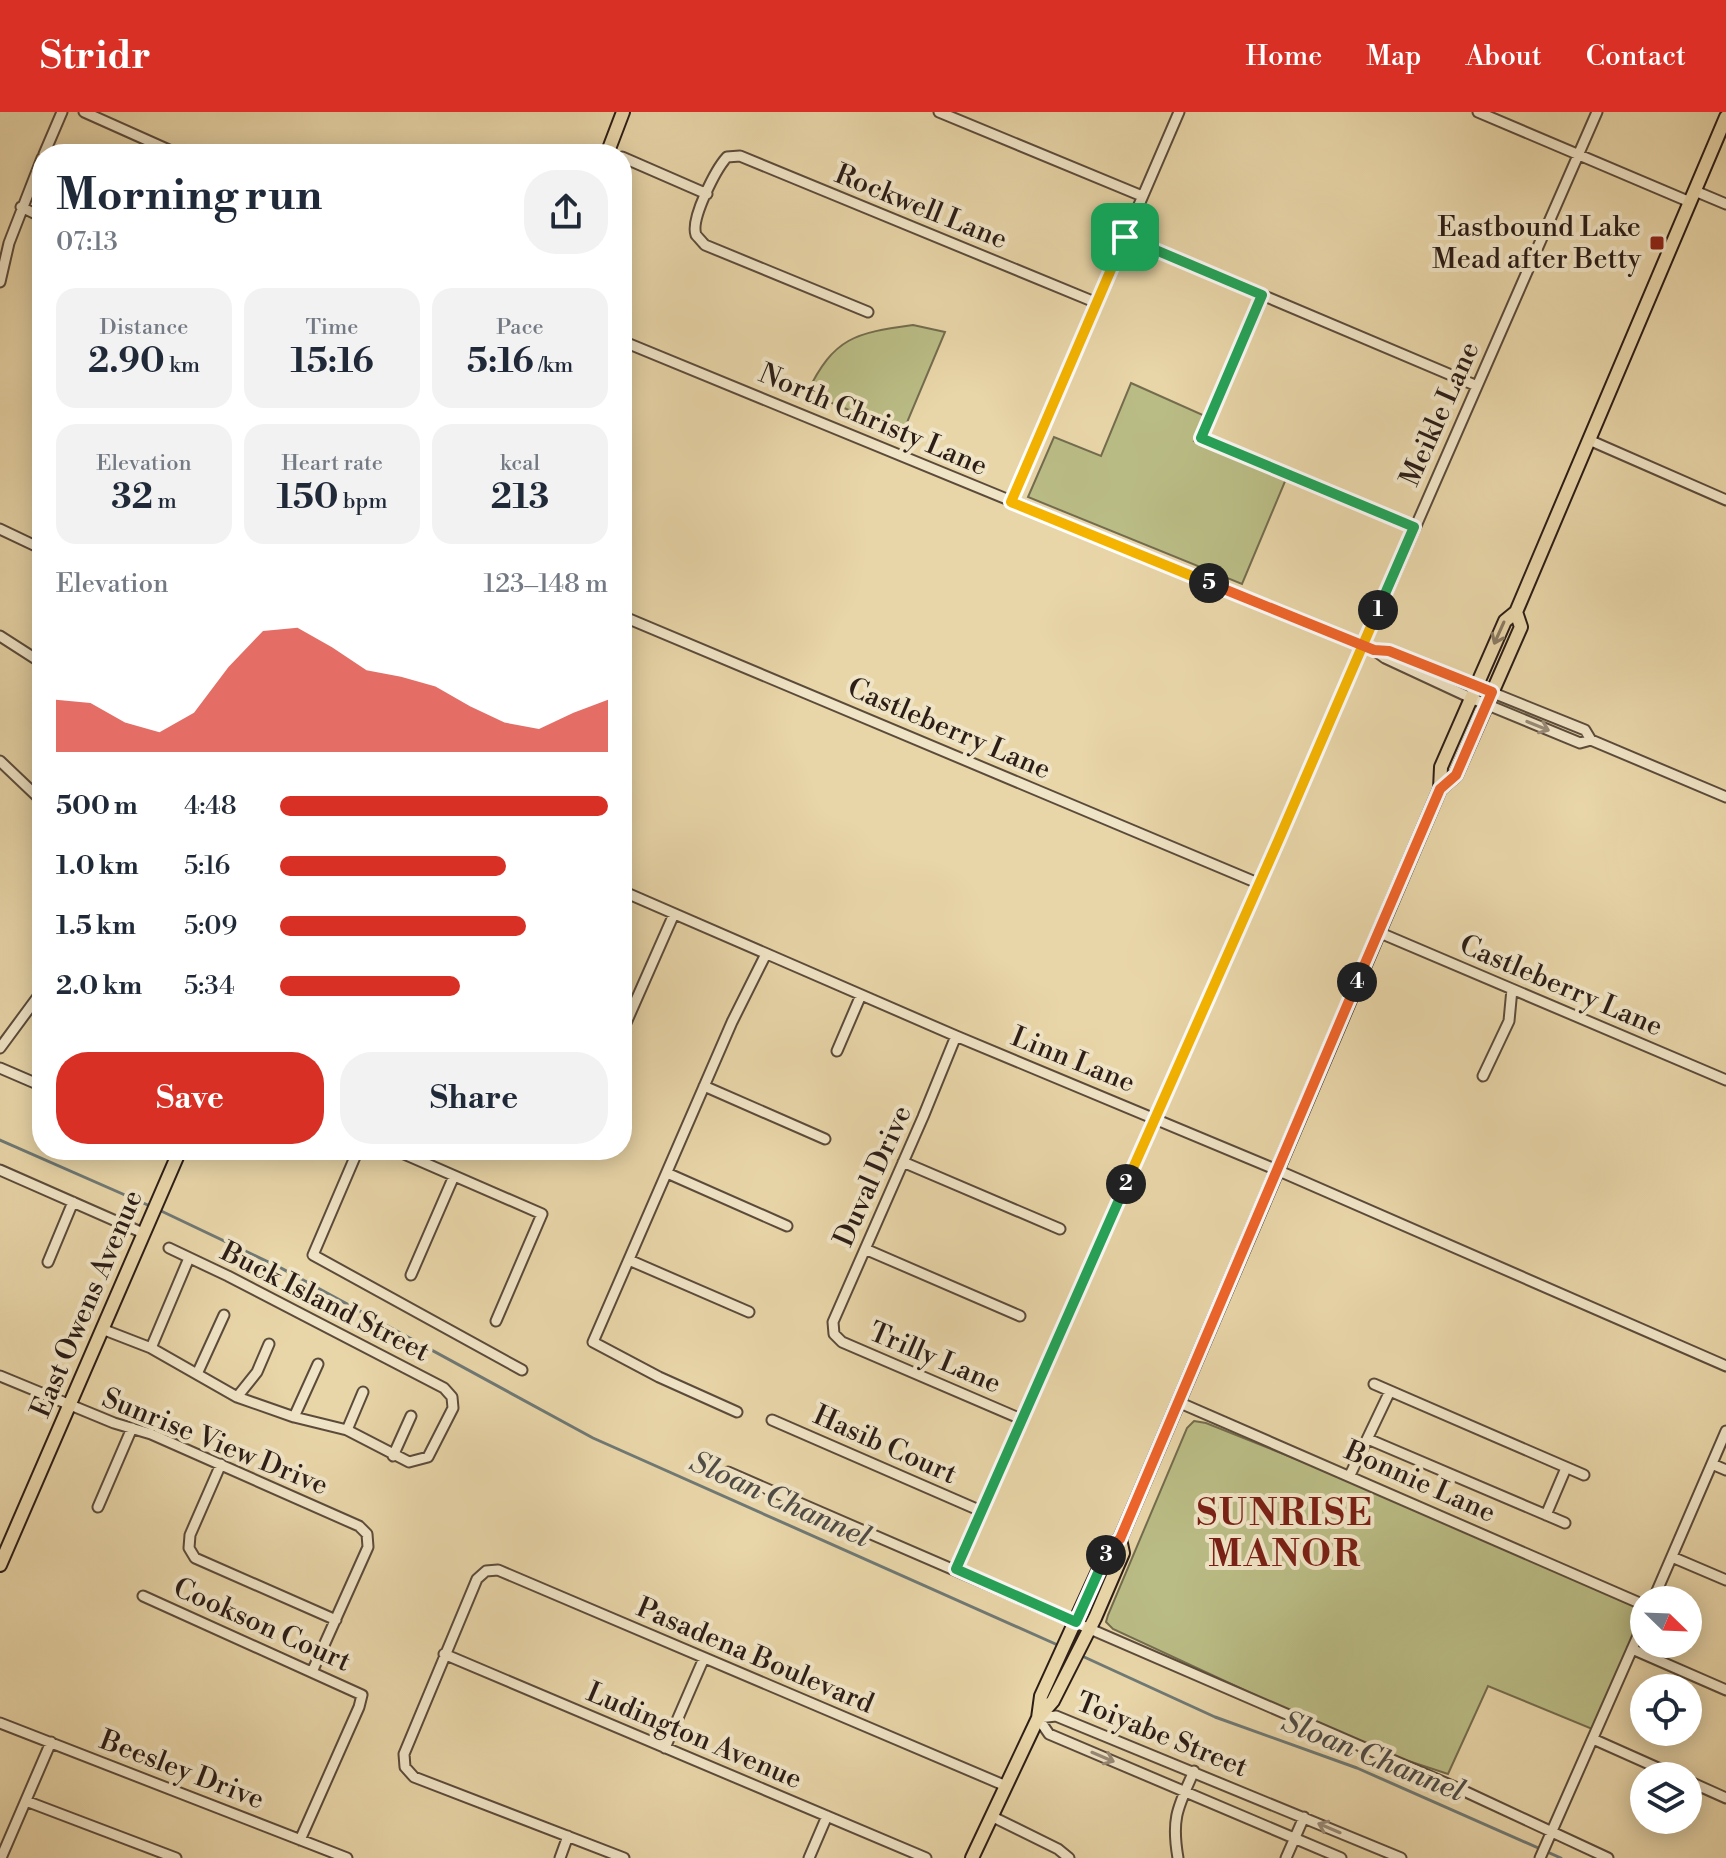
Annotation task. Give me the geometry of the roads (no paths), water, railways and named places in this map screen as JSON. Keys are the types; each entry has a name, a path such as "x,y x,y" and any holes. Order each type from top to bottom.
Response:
{"main road":[{"path":"613,144 623,112"},
{"path":"1038,1718 1041,1696 1109,1547 1120,1539 1440,789 1441,767 1505,621 1516,612 1726,117"},
{"path":"1440,789 1456,775 1521,627 1516,612"},
{"name":"East Owens Avenue","path":"0,1565 176,1160"},
{"path":"972,1858 1038,1718 1053,1701 1083,1641 1123,1553 1120,1539"}],"street":[{"path":"48,144 62,112"},
{"path":"84,112 156,144"},
{"path":"939,112 1142,196"},
{"path":"1011,502 1179,112"},
{"path":"1478,112 1578,155 1692,196 1726,204"},
{"name":"Meikle Lane","path":"956,1569 1260,884 1597,112"},
{"name":"Rockwell Lane","path":"707,194 717,168 727,157 740,156 1097,303"},
{"path":"632,161 707,194 695,222 696,236 705,245 868,312"},
{"path":"0,282 21,207 32,182"},
{"path":"21,207 32,212"},
{"path":"1125,237 1477,386"},
{"path":"1262,295 1201,438 1414,527"},
{"name":"North Christy Lane","path":"632,345 1362,645 1385,658 1489,698 1580,743 1591,740 1726,797"},
{"path":"1589,440 1726,500"},
{"path":"0,529 32,544"},
{"name":"Castleberry Lane","path":"632,620 1260,884"},
{"path":"0,637 32,657"},
{"path":"0,761 32,791"},
{"name":"Linn Lane","path":"632,895 956,1036 1277,1170 1726,1366"},
{"path":"632,1010 674,914"},
{"name":"Castleberry Lane","path":"1378,932 1726,1080"},
{"path":"737,1412 659,1377 593,1342 704,1086 766,954"},
{"path":"1483,1076 1509,1021 1512,989"},
{"path":"837,1051 861,995"},
{"path":"0,1048 32,1005"},
{"name":"Duval Drive","path":"834,1334 833,1322 956,1036"},
{"path":"0,1068 32,1082"},
{"path":"704,1086 825,1139"},
{"path":"354,1160 313,1255 522,1370"},
{"path":"418,1160 542,1214 496,1321"},
{"path":"903,1162 1060,1229"},
{"path":"0,1170 143,1233"},
{"path":"667,1173 787,1226"},
{"path":"411,1275 454,1176"},
{"path":"48,1262 73,1202"},
{"name":"Buck Island Street","path":"169,1248 444,1388 454,1402 428,1457 409,1462 393,1456"},
{"path":"865,1249 1020,1316"},
{"path":"151,1348 189,1258"},
{"path":"629,1260 749,1312"},
{"path":"197,1374 224,1315"},
{"path":"102,1329 151,1348 237,1397 294,1417 347,1430 393,1456 411,1416"},
{"name":"Trilly Lane","path":"834,1334 842,1342 1021,1419"},
{"path":"237,1397 257,1372 269,1344"},
{"path":"294,1417 318,1364"},
{"name":"Sunrise View Drive","path":"0,1376 68,1406 221,1464 359,1526 367,1534 368,1547 336,1620"},
{"path":"1374,1384 1584,1475"},
{"path":"1350,1475 1390,1391"},
{"path":"347,1430 363,1392"},
{"name":"Bonnie Lane","path":"1178,1402 1630,1599"},
{"name":"Hasib Court","path":"772,1420 981,1511"},
{"path":"98,1507 132,1428"},
{"path":"1659,1586 1726,1431"},
{"path":"1368,1439 1565,1523"},
{"path":"221,1464 190,1535 189,1548 195,1558 336,1620 312,1672"},
{"path":"1712,1464 1726,1470"},
{"path":"1546,1515 1566,1468"},
{"path":"728,1472 1464,1791 1550,1837 1608,1858"},
{"path":"1672,1557 1726,1580"},
{"name":"Pasadena Boulevard","path":"444,1654 477,1579 486,1571 498,1570 1006,1786"},
{"name":"Cookson Court","path":"143,1596 362,1695 300,1840"},
{"path":"444,1654 404,1754 405,1767 414,1777 624,1858"},
{"name":"Ludington Avenue","path":"444,1654 926,1858"},
{"path":"1540,1858 1630,1654"},
{"path":"665,1748 704,1658"},
{"path":"1653,1658 1726,1690"},
{"name":"Toiyabe Street","path":"1341,1858 1049,1734 1038,1718 1056,1716 1401,1858"},
{"name":"Beesley Drive","path":"0,1723 344,1857"},
{"path":"1593,1739 1645,1762"},
{"path":"1,1858 51,1742"},
{"path":"1178,1858 1173,1830 1194,1771"},
{"path":"1702,1787 1726,1798"},
{"path":"26,1801 176,1858"},
{"path":"809,1858 827,1816"},
{"path":"991,1816 1058,1849 1069,1858"},
{"path":"1286,1858 1304,1817"},
{"path":"560,1858 568,1836"}],"waterway":[{"name":"Sloan Channel","path":"0,1140 32,1154"},
{"name":"Sloan Channel","path":"45,1160 150,1206"},
{"name":"Sloan Channel","path":"157,1209 281,1268 593,1438 1060,1646"},
{"name":"Sloan Channel","path":"1082,1656 1215,1717 1357,1768 1561,1858"}],"place":[{"name":"Eastbound Lake Mead after Betty","path":"1657,243"}],"district":[{"name":"SUNRISE MANOR","path":"1285,1534"}]}
